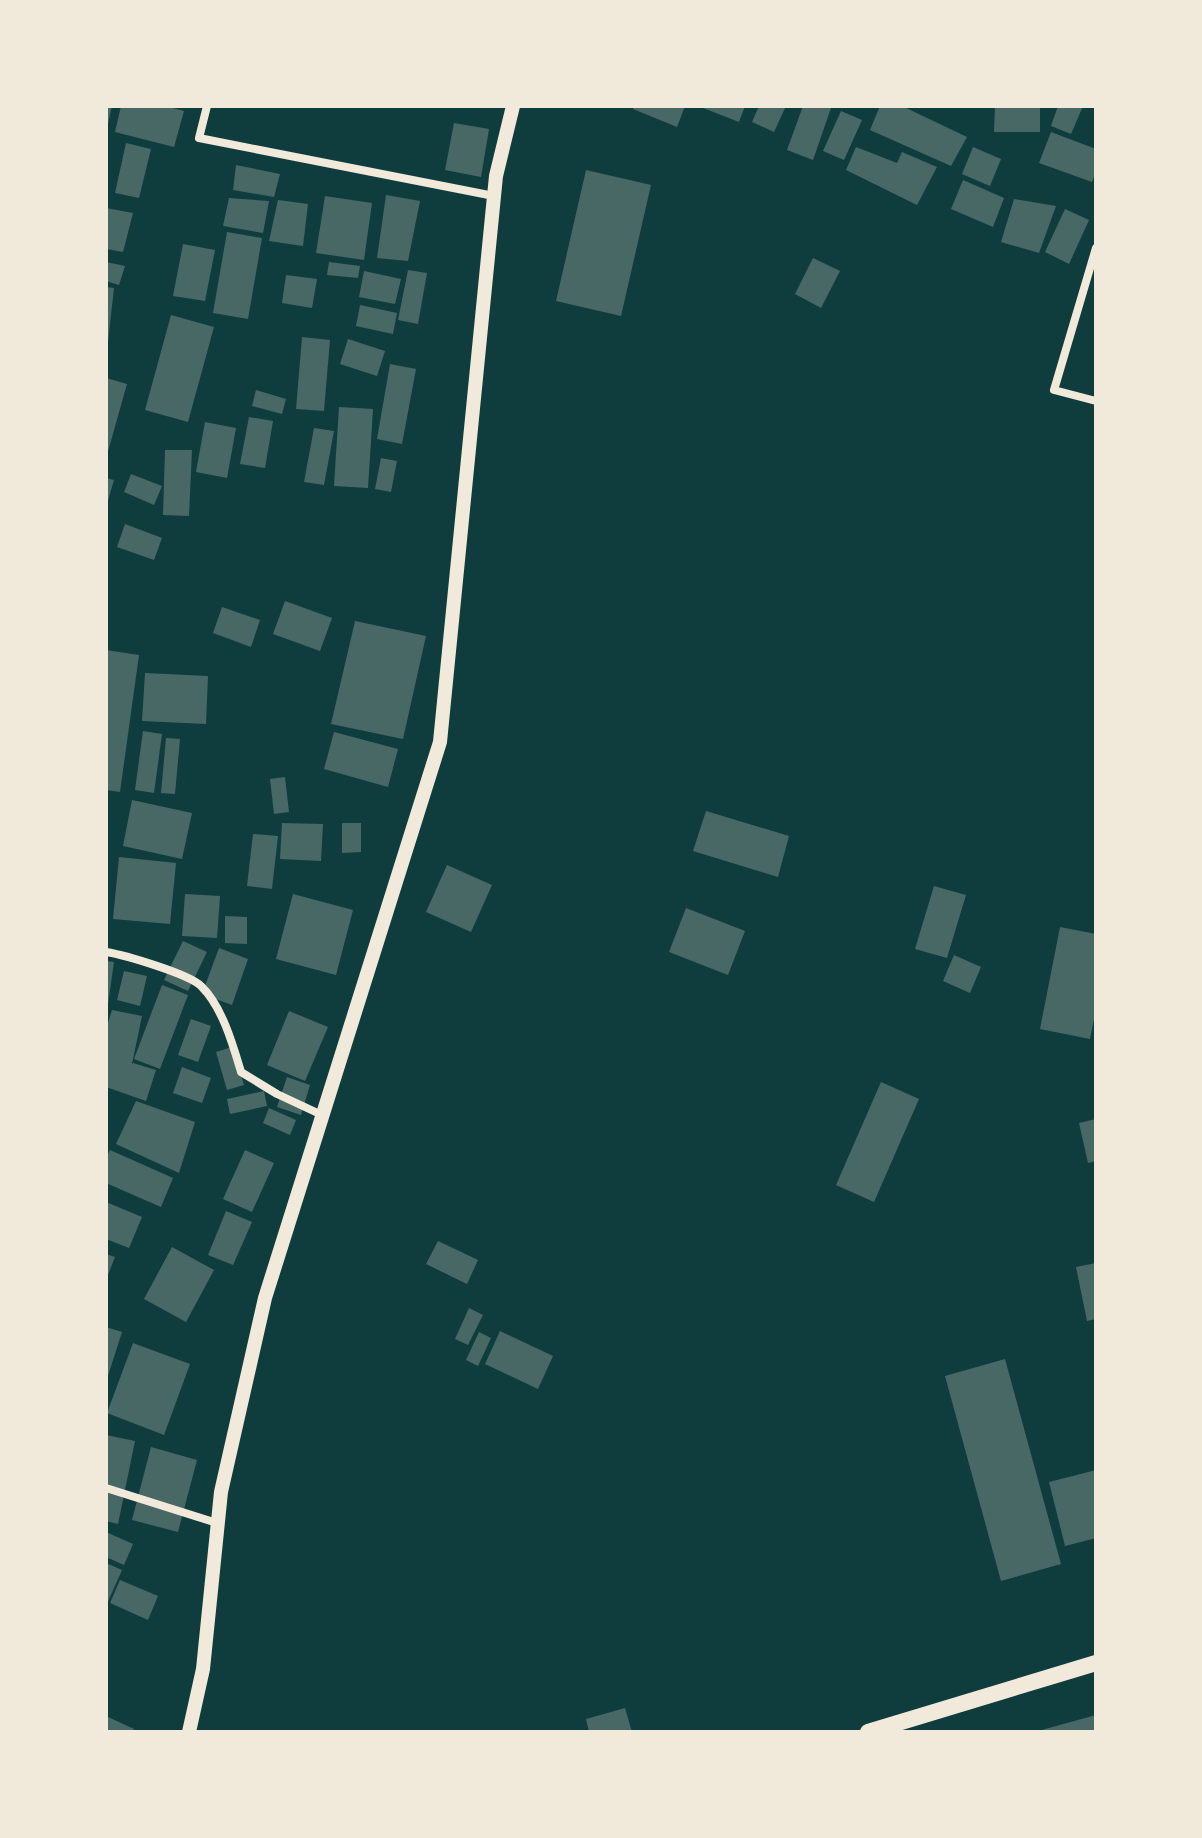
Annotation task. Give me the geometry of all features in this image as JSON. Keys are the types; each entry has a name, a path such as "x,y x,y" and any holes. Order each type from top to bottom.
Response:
{"main road":[{"path":"868,1732 1096,1663"}],"street":[{"path":"207,106 199,138 494,196"},
{"path":"189,1732 203,1669 221,1492 265,1298 440,742 496,176 513,106"},
{"path":"1096,248 1054,390 1096,401"},
{"path":"106,952 131,956 200,985 227,1026 241,1072 277,1094 322,1115"},
{"path":"106,1488 217,1523"}],"building":[{"path":"106,106 112,106 107,128 106,127"},
{"path":"121,106 165,106 184,111 174,147 115,132"},
{"path":"634,106 685,106 677,127 633,109"},
{"path":"698,106 745,106 739,122"},
{"path":"759,106 786,106 774,132 752,122"},
{"path":"803,106 831,108 813,160 787,150"},
{"path":"880,106 902,106 967,137 951,166 870,130"},
{"path":"995,106 1040,106 1040,132 994,132"},
{"path":"1058,106 1083,106 1071,134 1051,126"},
{"path":"841,111 862,120 844,160 823,151"},
{"path":"454,123 489,129 481,177 445,170"},
{"path":"1051,132 1096,149 1096,170 1092,182 1039,163"},
{"path":"126,143 151,149 139,198 115,193"},
{"path":"856,147 897,163 902,152 937,167 917,205 846,170"},
{"path":"973,147 1001,159 990,186 962,174"},
{"path":"236,165 280,174 274,197 233,190"},
{"path":"586,170 651,185 621,316 556,301"},
{"path":"963,180 1004,198 993,227 951,209"},
{"path":"386,195 420,201 408,261 377,258"},
{"path":"325,196 372,203 364,260 316,253"},
{"path":"229,198 269,201 263,233 223,226"},
{"path":"1014,199 1056,206 1039,253 1001,242"},
{"path":"278,200 308,204 303,246 269,241"},
{"path":"106,208 133,213 123,252 106,249"},
{"path":"1065,209 1089,220 1069,264 1045,252"},
{"path":"227,232 262,238 248,319 213,313"},
{"path":"183,244 215,250 205,301 173,296"},
{"path":"813,258 840,271 821,308 795,294"},
{"path":"106,262 125,266 119,285 106,281"},
{"path":"329,262 360,266 358,278 327,275"},
{"path":"408,270 427,273 418,324 398,320"},
{"path":"364,271 401,279 395,304 359,297"},
{"path":"286,275 317,279 312,308 282,303"},
{"path":"106,287 114,288 108,342 106,342"},
{"path":"360,305 397,313 393,334 356,326"},
{"path":"171,315 214,327 188,422 145,410"},
{"path":"302,337 330,340 324,411 296,409"},
{"path":"348,339 385,351 377,376 340,364"},
{"path":"390,364 416,369 402,444 377,439"},
{"path":"106,378 127,384 107,455 106,455"},
{"path":"256,390 286,399 282,414 252,406"},
{"path":"339,407 373,409 368,488 334,486"},
{"path":"249,417 273,421 265,468 240,464"},
{"path":"205,422 236,428 227,478 196,472"},
{"path":"314,428 334,431 324,485 304,482"},
{"path":"165,450 192,450 189,516 163,515"},
{"path":"381,458 397,461 391,492 375,489"},
{"path":"131,474 162,486 154,505 124,492"},
{"path":"106,478 114,480 107,504 106,504"},
{"path":"125,524 162,538 154,560 117,547"},
{"path":"285,601 332,618 320,651 273,634"},
{"path":"222,607 260,620 251,647 213,633"},
{"path":"355,621 426,636 403,739 331,724"},
{"path":"106,650 139,655 120,792 106,790"},
{"path":"145,673 208,676 206,724 142,721"},
{"path":"143,731 162,734 154,793 135,790"},
{"path":"334,732 398,749 388,787 324,769"},
{"path":"166,738 180,739 175,794 161,793"},
{"path":"285,777 289,812 274,814 270,779"},
{"path":"132,800 192,813 182,859 123,846"},
{"path":"706,811 789,836 778,877 693,851"},
{"path":"282,823 323,824 321,861 280,859"},
{"path":"342,823 361,823 361,852 342,853"},
{"path":"253,834 278,836 272,889 247,886"},
{"path":"119,857 176,863 170,924 113,919"},
{"path":"447,865 492,885 471,932 426,912"},
{"path":"934,886 966,895 947,958 915,949"},
{"path":"185,894 220,896 217,938 182,936"},
{"path":"293,894 353,910 336,975 276,959"},
{"path":"686,908 745,931 728,975 669,952"},
{"path":"225,916 247,917 247,944 225,943"},
{"path":"1060,927 1096,934 1096,1009 1090,1039 1040,1029"},
{"path":"183,941 207,952 188,991 164,980"},
{"path":"219,948 248,959 232,1005 202,994"},
{"path":"954,955 981,967 970,993 943,981"},
{"path":"106,961 114,962 108,1004 106,1004"},
{"path":"124,971 147,976 140,1006 117,1000"},
{"path":"162,985 188,995 160,1069 134,1059"},
{"path":"112,1010 142,1016 132,1064 156,1070 146,1101 106,1087 106,1029"},
{"path":"289,1011 328,1027 305,1081 267,1065"},
{"path":"191,1019 211,1026 198,1062 178,1055"},
{"path":"232,1047 244,1085 227,1090 216,1052"},
{"path":"182,1067 211,1078 202,1103 173,1093"},
{"path":"287,1077 310,1085 301,1115 277,1107"},
{"path":"881,1082 919,1099 874,1202 836,1185"},
{"path":"264,1091 267,1106 230,1114 227,1099"},
{"path":"136,1101 195,1122 179,1173 116,1144"},
{"path":"269,1108 296,1120 290,1135 263,1123"},
{"path":"1096,1119 1096,1161 1088,1163 1079,1123"},
{"path":"110,1150 173,1178 161,1207 106,1183 106,1158"},
{"path":"245,1150 274,1163 252,1212 223,1199"},
{"path":"106,1202 142,1217 129,1248 106,1239"},
{"path":"226,1211 252,1222 233,1265 208,1255"},
{"path":"438,1241 478,1260 467,1284 426,1264"},
{"path":"172,1247 214,1270 186,1322 144,1299"},
{"path":"106,1254 115,1257 106,1280"},
{"path":"1096,1263 1096,1319 1087,1321 1076,1267"},
{"path":"469,1308 483,1315 468,1345 455,1339"},
{"path":"106,1327 122,1332 107,1379 106,1379"},
{"path":"500,1331 553,1356 538,1389 485,1364"},
{"path":"479,1332 491,1338 478,1366 466,1360"},
{"path":"133,1343 190,1364 164,1435 107,1413"},
{"path":"1005,1359 1061,1564 1001,1581 945,1376"},
{"path":"106,1435 135,1441 118,1524 106,1521"},
{"path":"151,1447 197,1460 178,1532 132,1520"},
{"path":"1096,1470 1096,1538 1065,1546 1049,1482"},
{"path":"106,1532 133,1544 124,1565 106,1557"},
{"path":"106,1563 122,1570 106,1606"},
{"path":"120,1580 158,1596 148,1620 110,1603"},
{"path":"625,1708 632,1732 589,1732 586,1719"},
{"path":"1096,1715 1096,1732 1038,1732 1038,1731"},
{"path":"106,1716 134,1729 133,1732 106,1732"}]}
